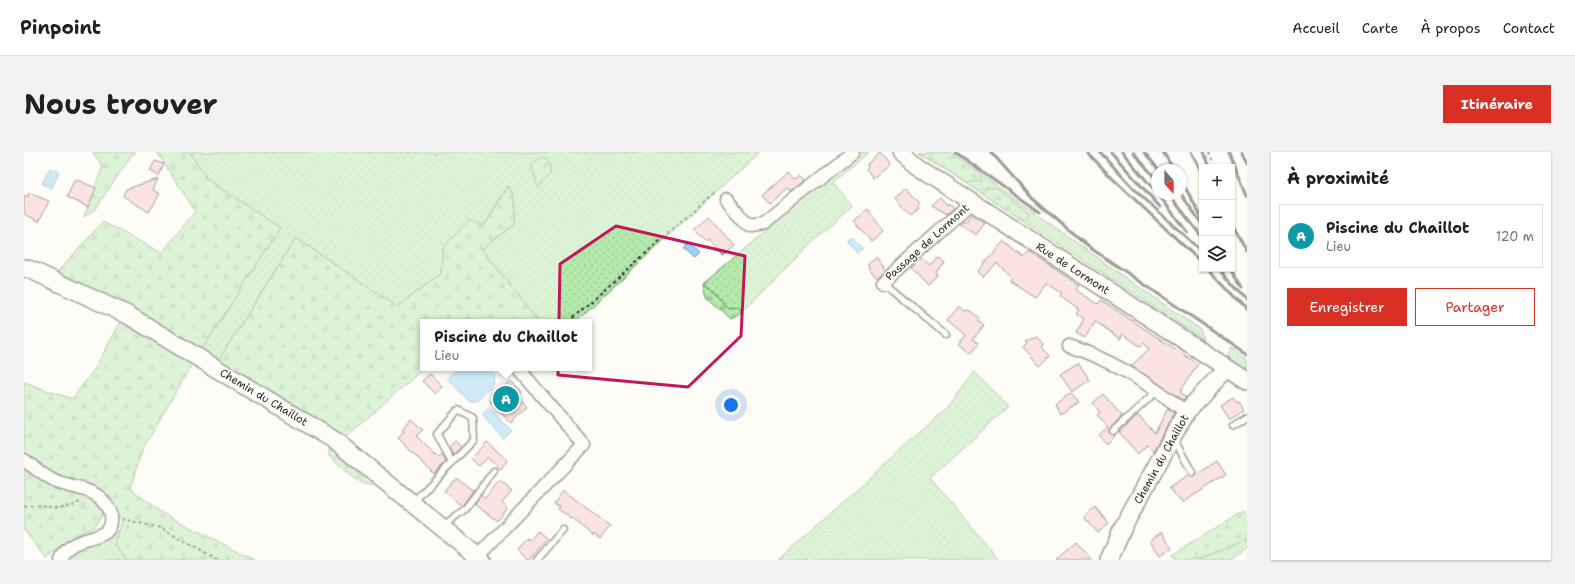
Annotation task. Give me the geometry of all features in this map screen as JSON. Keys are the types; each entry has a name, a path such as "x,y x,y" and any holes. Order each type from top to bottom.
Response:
{"street":[{"path":"726,199 750,226 763,224 853,152"},
{"name":"Rue de Lormont","path":"901,152 918,166 972,202 1247,381"},
{"name":"Passage de Lormont","path":"883,282 972,202"},
{"name":"Chemin du Chaillot","path":"24,268 128,315 334,440 480,558"},
{"path":"1069,346 1088,352 1122,368 1158,390 1186,412"},
{"name":"Chemin du Chaillot","path":"1109,560 1123,527 1186,412 1227,368"},
{"path":"480,558 584,445 521,371"},
{"path":"24,460 53,480 92,493 103,500 109,508 112,516 110,526 106,532 77,542 70,547 62,556 61,560"}],"lane":[{"path":"883,282 946,335"},
{"path":"1113,432 1158,390"},
{"path":"411,503 452,463 474,440 473,418 458,410 437,434 452,463"},
{"path":"1233,425 1247,416"},
{"path":"1170,441 1178,447 1192,472"},
{"path":"442,528 465,509 494,471"},
{"path":"537,560 563,530"}],"path":[{"path":"1209,152 1214,164"},
{"path":"571,319 717,190 726,199"},
{"path":"24,506 40,505 56,508 70,506 81,502 86,503"},
{"path":"112,516 160,528 217,560"}],"highlighted area":[{"path":"616,226 745,256 741,336 688,387 558,375 560,264"}],"green space":[{"path":"93,152 136,152 132,155 95,209 84,217 103,166"},
{"path":"157,152 190,152 208,180 280,228 197,357 51,279 103,222 162,253 195,211"},
{"path":"190,152 759,152 578,319 536,319 482,249 514,224 515,200 508,186 484,226 443,247 441,273 398,307 296,238 214,367 197,357 280,228 208,180"},
{"path":"859,152 869,152 833,182 852,206 812,242 741,313 740,308 728,309 712,288 704,283"},
{"path":"919,152 950,152 1123,276 1200,329 1203,339"},
{"path":"919,152 950,152 981,174 981,181 967,183"},
{"path":"541,157 548,159 551,173 538,188 531,165"},
{"path":"509,186 515,199 514,224 482,249 536,319 420,319 421,371 347,436 334,440 214,367 296,238 398,307 441,273 443,248 469,220 484,226"},
{"path":"987,187 997,188 1029,213 1026,218 1021,219 983,194"},
{"path":"704,283 712,288 728,309 740,308 741,313 730,319 707,297"},
{"path":"123,318 194,361 143,448 130,488 162,513 255,560 127,560 115,545 122,520 111,503 93,528 77,534 47,559 24,530 24,382 72,399 94,370"},
{"path":"1232,348 1247,359 1247,370 1227,356"},
{"path":"975,372 1008,407 930,478 999,560 778,560 948,407"},
{"path":"329,446 380,484 366,484 352,477 329,456"},
{"path":"1243,511 1247,518 1247,540 1196,560 1176,560 1172,555"},
{"path":"119,530 115,545 127,560 68,560 72,553 78,548"},
{"path":"1247,540 1247,549 1230,560 1196,560"}],"water":[{"path":"50,168 59,172 52,188 42,184"},
{"path":"850,237 852,237 862,249 857,253 847,241"},
{"path":"688,244 699,254 694,259 683,249"},
{"path":"455,371 490,371 495,376 494,384 477,401 469,401 447,378"},
{"path":"489,408 511,430 503,438 482,415"}],"building":[{"path":"880,153 890,165 873,178 866,169 868,167 867,164"},
{"path":"155,161 164,164 159,176 150,171"},
{"path":"789,171 796,179 801,175 806,180 791,192 788,187 770,203 762,195"},
{"path":"75,179 96,188 88,207 67,197"},
{"path":"158,179 153,190 160,194 149,212 123,196 126,189"},
{"path":"906,188 920,203 917,207 919,209 910,216 895,199"},
{"path":"29,193 49,201 39,221 24,214 24,195 28,197"},
{"path":"940,198 947,206 949,204 953,209 946,215 931,206"},
{"path":"868,209 883,231 871,241 854,221"},
{"path":"971,214 985,223 976,235 959,224 963,220 965,223"},
{"path":"709,216 734,245 722,255 707,240 705,242 694,230"},
{"path":"1004,241 1024,258 1029,252 1079,285 1076,290 1098,304 1101,300 1198,364 1181,390 1181,393 1186,397 1183,400 1131,366 1149,349 1144,343 1140,346 1123,334 1120,339 1095,321 1085,338 1076,333 1084,319 1076,314 1079,310 1060,296 1062,293 1046,283 1035,297 1009,280 1011,277 997,263 983,277 977,272"},
{"path":"937,256 944,261 936,273 938,276 928,286 911,268 921,259 929,266"},
{"path":"876,257 886,270 877,277 869,269 868,264"},
{"path":"959,306 965,311 970,310 980,318 978,321 984,325 973,339 979,343 971,353 959,344 966,335 948,320"},
{"path":"1036,336 1044,345 1042,347 1050,356 1040,366 1023,347 1027,343 1025,341"},
{"path":"1078,363 1090,380 1072,392 1060,374"},
{"path":"430,374 442,386 435,394 422,381"},
{"path":"511,381 522,392 517,396 527,407 511,423 490,401"},
{"path":"1071,393 1079,402 1060,414 1055,404"},
{"path":"1103,394 1122,416 1109,429 1110,434 1116,434 1106,444 1099,435 1108,427 1097,415 1100,413 1093,403"},
{"path":"1233,397 1237,402 1239,401 1244,409 1229,419 1220,405"},
{"path":"1168,408 1174,413 1153,451 1147,445 1138,454 1119,432 1138,415 1155,433"},
{"path":"411,419 423,430 416,436 439,458 442,454 446,462 434,474 398,438 404,431 402,429"},
{"path":"455,441 461,447 453,455 449,447"},
{"path":"487,442 507,460 501,470 488,457 479,466 471,459"},
{"path":"1217,461 1226,475 1182,503 1169,488 1189,475 1192,478"},
{"path":"457,478 472,490 474,489 462,506 444,491 452,481"},
{"path":"500,481 512,491 502,502 508,508 497,521 474,504 481,495 485,499"},
{"path":"563,490 610,526 600,539 594,534 593,536 572,518 558,509 560,507 554,503"},
{"path":"1095,507 1109,523 1098,533 1084,517"},
{"path":"538,531 547,539 529,560 527,560 517,550 527,538 530,540"},
{"path":"1162,532 1172,548 1160,556 1150,540"},
{"path":"1076,542 1092,560 1056,560"}],"railway":[{"path":"955,152 1040,212"},
{"path":"991,152 1032,198 1086,245 1247,354"},
{"path":"1087,152 1112,178 1199,260"},
{"path":"1100,152 1133,188 1199,249"},
{"path":"1111,152 1160,207"},
{"path":"1122,152 1151,186"},
{"path":"1133,152 1151,173"},
{"path":"1144,152 1154,164"},
{"path":"1163,152 1170,164"},
{"path":"1191,152 1199,167"},
{"path":"1204,152 1209,164"},
{"path":"1229,152 1247,195"},
{"path":"1242,152 1247,163"},
{"path":"1187,191 1199,213"},
{"path":"1163,200 1187,232"},
{"path":"1174,200 1201,236"},
{"path":"1185,200 1199,220"},
{"path":"1235,230 1247,252"},
{"path":"1211,272 1247,310"},
{"path":"1222,272 1247,300"},
{"path":"1233,272 1243,289"}],"place":[{"name":"Piscine du Chaillot","path":"506,399"}]}
